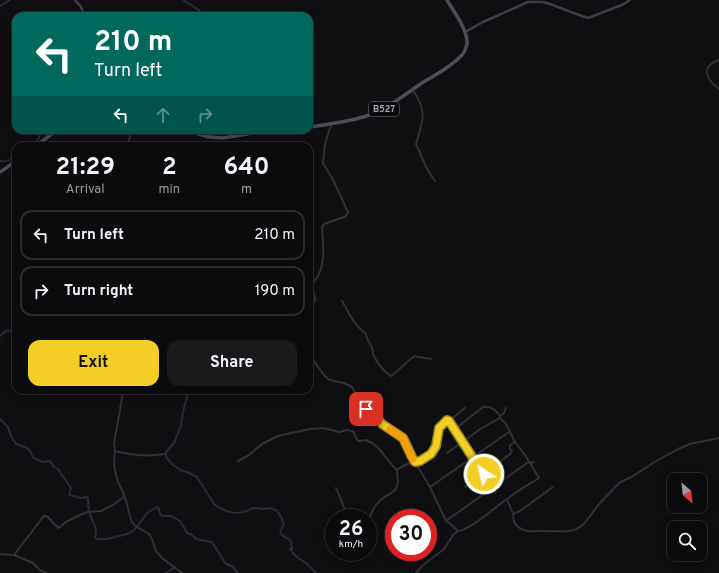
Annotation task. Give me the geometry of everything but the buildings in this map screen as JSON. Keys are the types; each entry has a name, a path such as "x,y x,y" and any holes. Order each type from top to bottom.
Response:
{"main road":[{"name":"B527","path":"313,126 351,120 373,114 441,72 462,55 466,48 467,40 465,32 447,0"},
{"path":"41,142 52,134"},
{"path":"199,134 220,138 245,134"},
{"path":"0,172 12,164"}],"street":[{"path":"75,0 83,12"},
{"path":"465,32 483,22 528,2 542,2 550,4 588,18 622,5 630,0"},
{"path":"719,60 708,67 707,72 712,83 719,89"},
{"path":"412,90 421,104 423,117 416,144 435,181"},
{"path":"313,284 319,275 324,259 322,227 324,224 346,216 348,212 334,180 323,162 325,144 331,124"},
{"path":"313,289 315,302 313,305"},
{"path":"342,301 350,316 359,328 366,334 366,339 382,369 391,376 415,356 431,359"},
{"path":"313,360 327,378 352,387 366,409 376,416 382,424 403,438 446,521 458,531"},
{"path":"122,394 114,443 115,471 118,482 125,496 130,517 135,526 149,534 158,555 182,573"},
{"path":"416,573 422,566 444,549 453,535 458,531 462,531 474,524 538,478 525,455 509,432 506,424 492,408 483,407 455,429"},
{"path":"397,470 400,467 420,461 431,454 436,446 439,428 447,420 449,421 465,408"},
{"path":"447,453 500,417 506,408"},
{"path":"449,421 496,494"},
{"path":"238,461 250,455 262,444 278,436 310,429 324,428 339,432 347,430 354,432 358,441 366,440 374,444 397,470 397,487 394,491 382,498 374,509"},
{"path":"430,488 509,432"},
{"path":"507,499 513,514 514,523 521,529 526,531 569,532 580,528 583,525 619,482 633,476 678,449 690,444 719,438"},
{"path":"465,487 472,480 484,474 512,452 510,445 515,442"},
{"path":"115,451 146,456 164,454"},
{"path":"446,521 529,462 534,462"},
{"path":"513,514 516,514 525,508 553,487"},
{"path":"336,488 344,509"},
{"path":"14,555 43,517 48,517 58,528 82,514 101,511 113,505 125,496"},
{"path":"0,554 14,555 33,563 40,570 46,573"},
{"path":"166,573 175,567"}],"waterway":[{"path":"0,6 10,0"},
{"path":"183,0 202,12"},
{"path":"34,142 38,140 39,134"},
{"path":"0,161 6,161 12,158"},
{"path":"0,336 6,331 12,330"},
{"path":"188,394 181,426 174,443 166,452 166,457 173,465 182,471 197,477 214,504 228,512 238,513 248,511 253,508 271,508 277,511 284,524 280,533 290,540 294,554 316,573"},
{"path":"0,419 8,427 16,444 27,448 34,458 42,462 49,461 58,469 71,488 69,495 88,498 88,505 96,531 95,537 97,539 107,539 133,531 147,513 158,507 162,516 171,516 180,521 188,534 191,534 196,539 212,542 225,563 233,567 238,573"}],"slow traffic":[{"path":"390,429 403,438 413,459"}],"route":[{"path":"366,409 369,413 376,416 382,424 403,438 415,462 420,461 431,454 436,446 439,428 447,420 449,421 484,474"}]}
